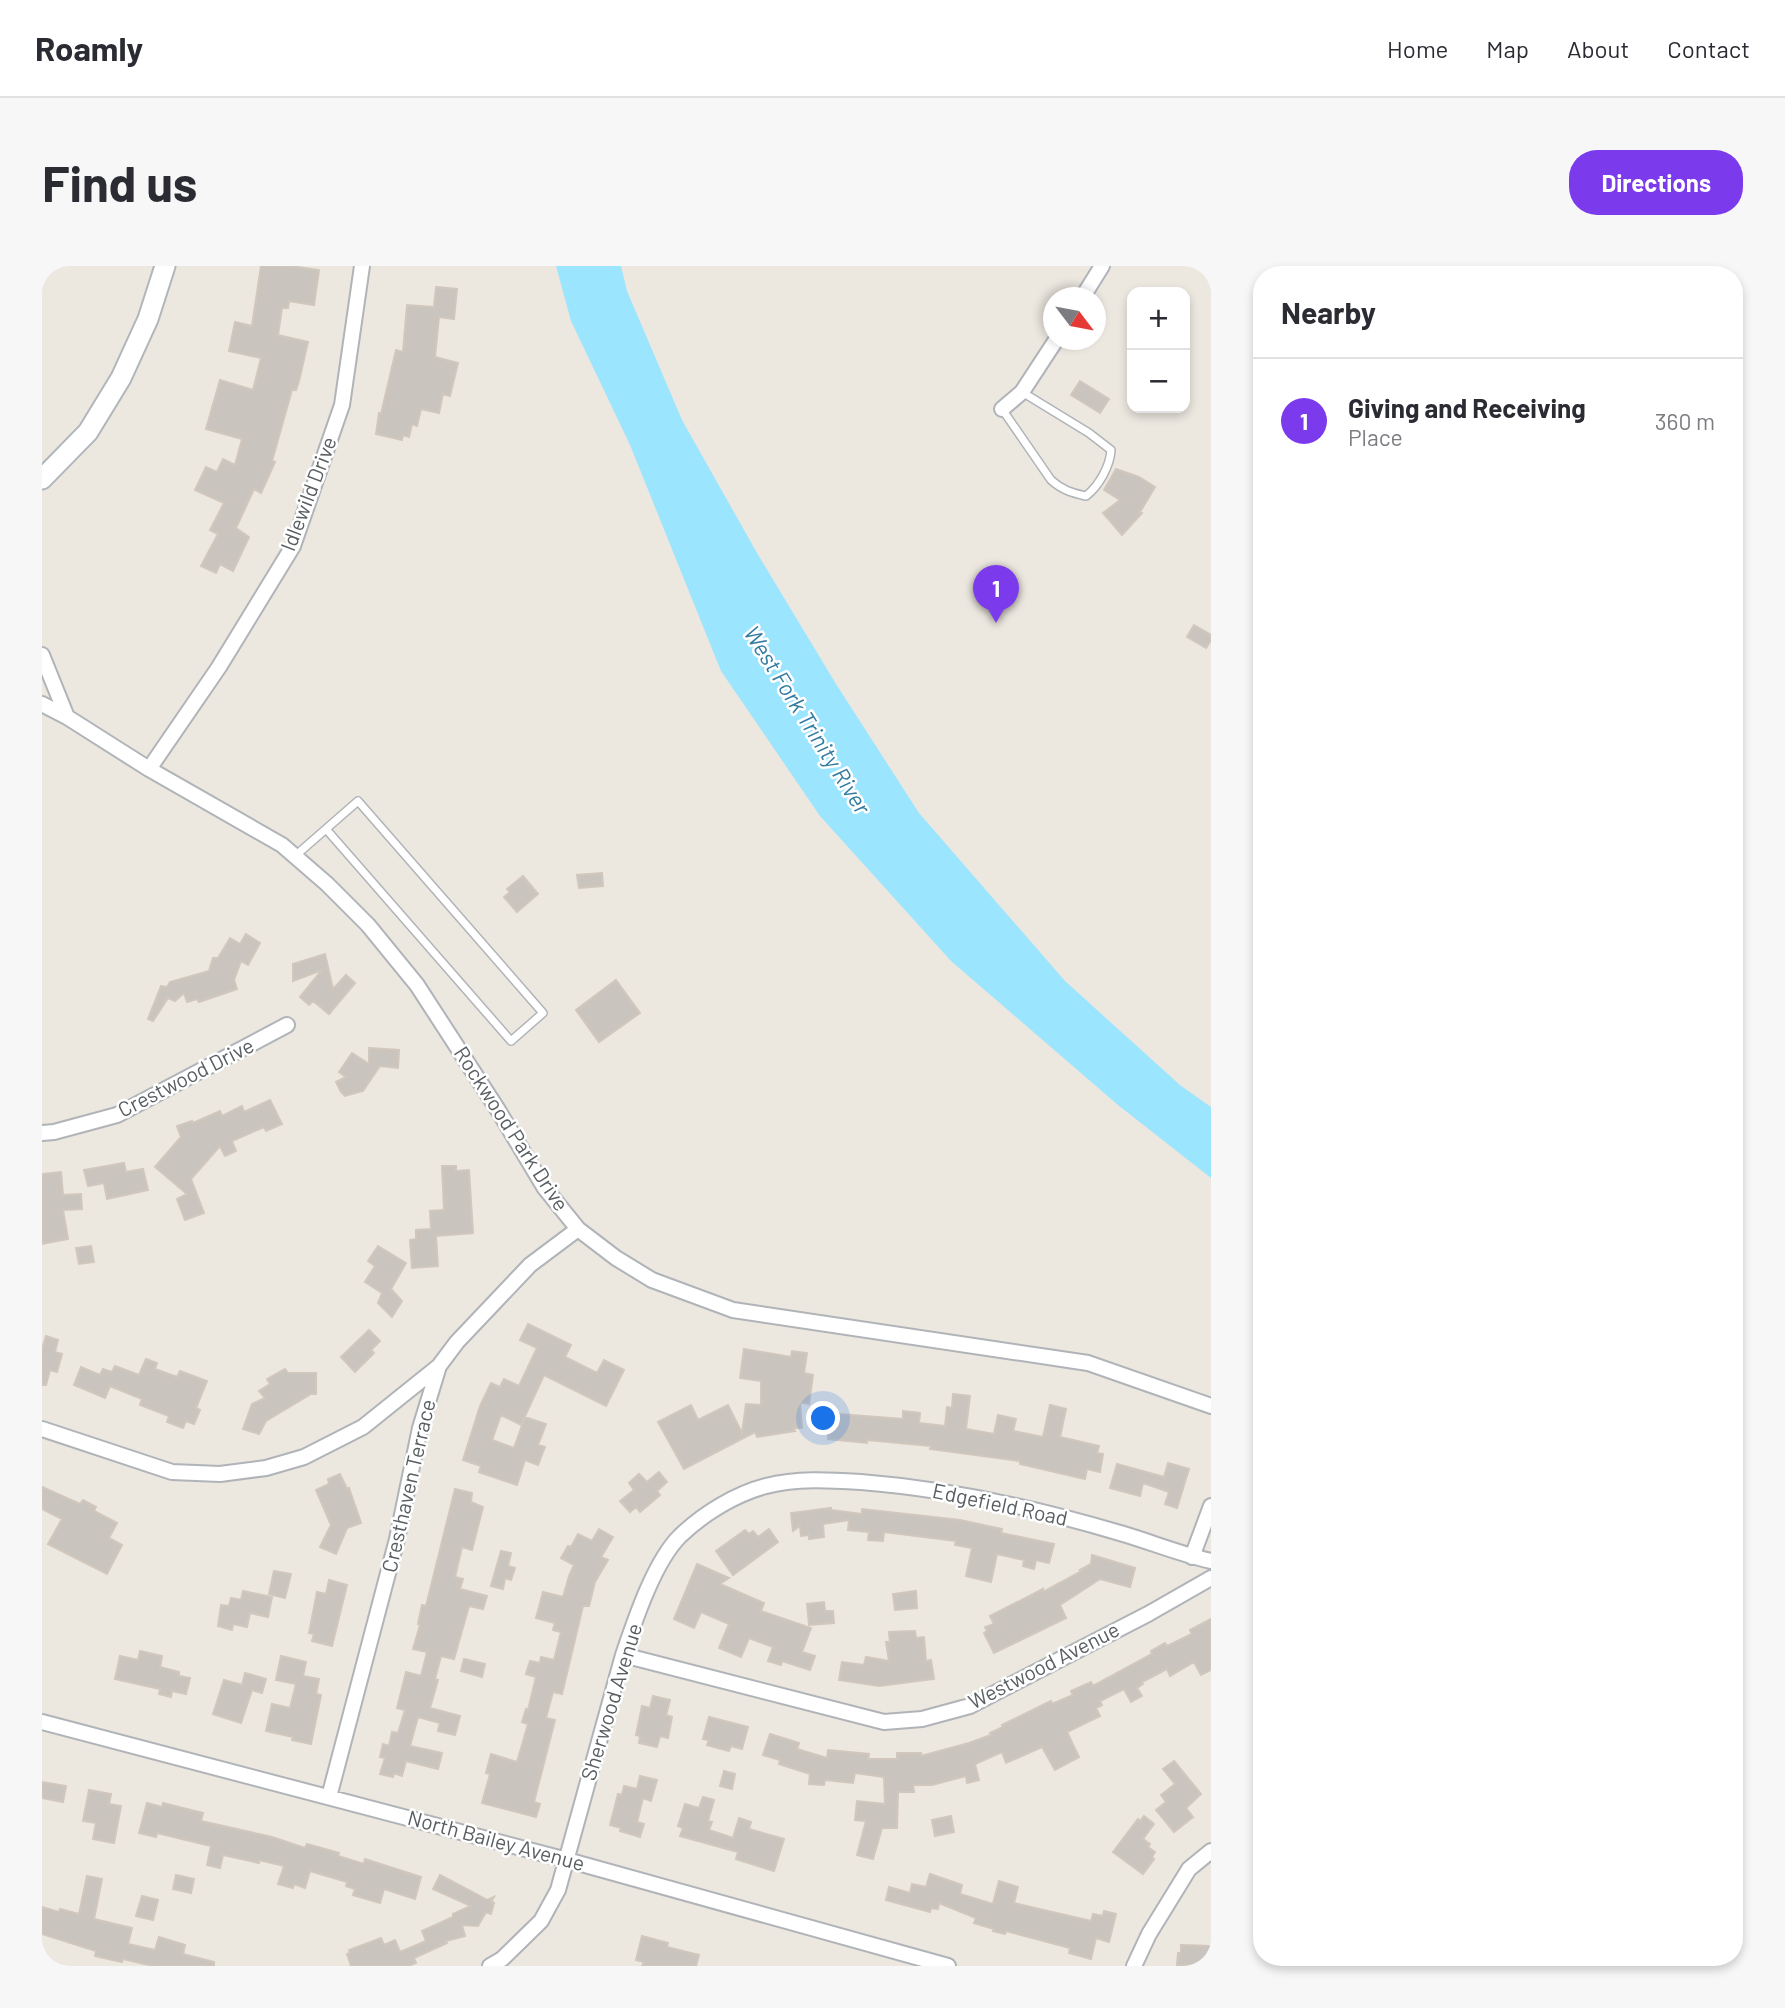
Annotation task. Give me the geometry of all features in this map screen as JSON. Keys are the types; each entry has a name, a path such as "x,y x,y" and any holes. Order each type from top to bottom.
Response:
{"main road":[{"path":"42,479 88,432 121,377 148,318 165,266"}],"street":[{"name":"Idlewild Drive","path":"149,769 219,667 293,546 342,405 362,266"},
{"path":"1089,287 1102,266"},
{"path":"1003,409 1022,392 1049,350"},
{"path":"42,656 67,717"},
{"name":"Rockwood Park Drive","path":"42,704 282,845 327,884 368,925 417,985 544,1187 578,1229 616,1258 652,1280 733,1310 1088,1363 1211,1406"},
{"name":"Crestwood Drive","path":"42,1133 117,1115 287,1025"},
{"name":"Cresthaven Terrace","path":"329,1797 397,1539 421,1428 439,1366 457,1342 530,1265 578,1229"},
{"path":"42,1429 172,1472 220,1474 266,1468 304,1457 363,1427 439,1366"},
{"name":"Edgefield Road","path":"785,1482 820,1479 912,1486 1044,1513 1211,1561"},
{"name":"Sherwood Avenue","path":"490,1966 502,1959 541,1921 558,1890 623,1655 664,1558 679,1537 706,1515 739,1495 785,1482"},
{"path":"1192,1557 1211,1506"},
{"name":"Westwood Avenue","path":"623,1655 884,1722 922,1719 970,1706 1148,1614 1211,1578"},
{"name":"North Bailey Avenue","path":"42,1722 567,1860 948,1966"},
{"path":"1134,1966 1149,1934 1189,1869 1211,1851"}],"lane":[{"path":"1003,409 1051,480 1072,494 1086,496 1091,492 1108,465 1111,450 1022,392"},
{"path":"295,856 358,801 543,1013 511,1041 326,829"}],"water":[{"name":"West Fork Trinity River","path":"556,266 621,266 627,291 682,420 757,553 836,684 919,813 1065,981 1180,1085 1211,1107 1211,1178 1118,1105 951,961 820,816 721,671 630,445 571,321"}],"building":[{"path":"261,266 319,270 314,305 289,301 288,308 282,308 278,335 308,342 299,381 296,390 292,390 272,461 275,462 261,493 254,489 236,528 249,537 233,571 220,564 216,573 201,566 218,534 210,530 224,503 195,490 206,467 217,472 223,459 235,465 242,439 206,429 220,380 253,390 261,358 229,351 235,322 252,326"},
{"path":"436,287 457,289 454,319 439,317 435,357 458,363 450,396 443,394 439,413 421,409 417,426 412,424 409,437 403,435 402,440 376,434 396,350 403,352 407,305 434,307"},
{"path":"1080,381 1109,399 1100,413 1071,395"},
{"path":"1116,469 1139,477 1155,487 1140,512 1142,513 1122,535 1103,513 1120,500 1104,490"},
{"path":"1194,625 1211,635 1206,648 1187,637"},
{"path":"602,873 603,886 579,888 577,875"},
{"path":"523,876 538,894 517,912 504,897 510,892 507,889"},
{"path":"246,934 260,943 248,965 241,961 234,980 237,989 199,1002 197,999 187,1002 184,993 175,1001 168,998 153,1021 148,1019 161,986 167,987 170,982 209,971 213,958 218,958 230,938 240,944"},
{"path":"325,954 333,989 346,975 355,983 329,1014 313,1001 309,1005 300,997 322,970 293,981 293,964"},
{"path":"616,980 640,1013 599,1042 576,1010"},
{"path":"369,1048 399,1050 398,1068 380,1066 363,1091 345,1096 336,1082 346,1077 339,1072 352,1053 369,1064"},
{"path":"270,1100 282,1124 266,1131 264,1127 232,1141 236,1151 225,1156 220,1146 191,1179 204,1213 185,1220 177,1199 187,1194 155,1167 181,1137 177,1126 192,1121 193,1123 220,1111 222,1116 242,1106 244,1112"},
{"path":"124,1163 126,1172 143,1169 148,1190 107,1199 104,1183 88,1186 84,1170"},
{"path":"442,1166 456,1166 456,1171 469,1170 473,1233 436,1236 438,1266 412,1268 410,1240 416,1239 416,1230 431,1229 430,1211 444,1210"},
{"path":"61,1172 63,1195 81,1194 82,1209 63,1210 68,1239 42,1244 42,1174"},
{"path":"91,1246 94,1262 79,1264 76,1248"},
{"path":"378,1246 406,1263 391,1289 402,1301 392,1317 378,1303 382,1293 365,1282 375,1266 368,1261"},
{"path":"528,1324 571,1345 565,1357 597,1373 604,1360 624,1370 606,1406 544,1375 521,1425 501,1415 492,1440 514,1448 525,1417 546,1424 538,1445 545,1447 538,1465 525,1460 517,1485 479,1472 481,1466 463,1460 480,1406 491,1383 500,1387 504,1379 519,1386 537,1348 520,1340"},
{"path":"369,1330 380,1341 371,1350 374,1353 355,1372 341,1357"},
{"path":"46,1336 58,1340 55,1352 62,1354 57,1372 50,1370 46,1385 42,1385 42,1349"},
{"path":"744,1349 791,1357 792,1351 807,1353 804,1373 813,1375 809,1404 800,1402 802,1428 757,1437 755,1432 684,1469 658,1422 691,1405 698,1420 728,1405 742,1433 746,1404 761,1405 761,1381 740,1378"},
{"path":"146,1359 157,1363 155,1369 177,1377 180,1371 207,1381 196,1408 200,1410 194,1424 186,1421 183,1428 167,1422 169,1416 140,1405 142,1399 110,1386 105,1398 74,1385 81,1367 100,1375 103,1369 112,1372 115,1366 139,1375"},
{"path":"285,1369 288,1373 316,1373 316,1394 311,1394 266,1421 259,1434 243,1429 252,1404 265,1398 259,1391 270,1384 267,1379"},
{"path":"953,1394 970,1396 966,1429 994,1434 998,1415 1016,1419 1013,1431 1043,1437 1050,1405 1066,1409 1060,1437 1099,1446 1097,1453 1103,1454 1100,1472 1087,1469 1085,1479 1020,1464 1020,1461 930,1449 931,1446 828,1439 828,1430 825,1430 827,1413 903,1419 903,1411 920,1413 919,1423 945,1426 947,1407 952,1408"},
{"path":"1168,1463 1189,1469 1177,1508 1165,1504 1169,1492 1143,1483 1140,1496 1110,1488 1117,1464 1164,1477"},
{"path":"659,1472 667,1482 657,1491 660,1495 640,1512 636,1507 630,1512 620,1501 634,1490 629,1483 639,1474 647,1482"},
{"path":"340,1474 347,1489 349,1488 361,1523 347,1528 336,1554 320,1547 331,1525 316,1490 329,1484 328,1479"},
{"path":"42,1487 80,1504 83,1500 96,1507 94,1511 117,1523 109,1538 122,1545 107,1574 48,1544 62,1519 42,1509"},
{"path":"455,1489 472,1493 471,1502 483,1507 472,1550 462,1547 455,1577 463,1579 460,1589 487,1596 483,1609 469,1606 454,1659 441,1656 435,1679 438,1680 430,1708 460,1716 455,1735 438,1731 440,1723 418,1717 410,1746 442,1753 438,1769 406,1761 402,1776 394,1773 393,1777 380,1774 385,1758 380,1757 383,1744 389,1746 392,1732 398,1733 405,1710 397,1708 406,1672 421,1676 427,1652 413,1649 422,1605 426,1606"},
{"path":"831,1508 862,1514 862,1509 960,1520 1002,1529 1001,1533 1054,1544 1049,1563 1036,1560 1034,1569 1023,1566 1024,1560 997,1554 991,1582 966,1576 972,1548 955,1545 956,1541 884,1532 883,1541 868,1540 869,1532 848,1530 849,1520 823,1524 824,1537 809,1539 809,1535 801,1536 800,1526 793,1531 791,1513"},
{"path":"599,1529 613,1537 601,1557 608,1560 595,1582 589,1606 583,1606 562,1694 553,1692 546,1718 555,1720 534,1802 540,1804 536,1817 482,1803 490,1774 486,1773 491,1754 517,1762 528,1724 522,1722 526,1709 528,1710 536,1677 526,1674 530,1661 540,1663 541,1657 554,1660 561,1632 553,1630 555,1623 536,1618 543,1592 563,1597 574,1565 561,1558 578,1534 592,1541"},
{"path":"769,1529 778,1542 733,1575 716,1551 745,1530 749,1534 753,1531 758,1537"},
{"path":"501,1551 511,1553 508,1566 515,1568 511,1580 505,1578 503,1589 491,1586"},
{"path":"1092,1555 1135,1568 1130,1587 1100,1579 1060,1605 1066,1618 994,1653 984,1633 987,1631 985,1627 994,1624 990,1616 1082,1571 1080,1570 1091,1564"},
{"path":"697,1564 729,1578 720,1584 764,1603 761,1611 811,1628 802,1652 815,1656 810,1670 782,1661 781,1665 768,1661 773,1647 749,1638 741,1657 719,1648 729,1624 701,1612 694,1628 674,1619"},
{"path":"274,1571 291,1574 285,1598 269,1594"},
{"path":"329,1580 347,1585 332,1646 312,1641 314,1634 309,1633 317,1592 326,1594"},
{"path":"243,1591 272,1597 268,1617 250,1613 247,1627 233,1624 232,1630 218,1626 221,1605 229,1606 231,1598 241,1600"},
{"path":"916,1591 917,1608 895,1610 893,1594"},
{"path":"824,1602 825,1611 833,1611 834,1623 809,1625 807,1604"},
{"path":"1211,1619 1211,1670 1201,1675 1194,1662 1170,1676 1167,1669 1142,1682 1137,1688 1142,1696 1131,1702 1124,1689 1100,1701 1102,1705 1096,1708 1100,1716 1067,1732 1079,1757 1055,1770 1042,1747 1006,1763 1002,1752 975,1764 979,1780 967,1783 966,1776 932,1785 913,1785 914,1792 898,1792 897,1828 882,1828 873,1859 857,1855 866,1821 855,1820 857,1801 885,1804 884,1777 855,1773 853,1783 825,1780 824,1785 809,1784 810,1774 779,1764 780,1760 763,1755 770,1734 799,1743 797,1749 827,1758 828,1750 869,1754 868,1759 897,1759 897,1753 921,1753 921,1756 969,1743 991,1735 990,1733 1003,1727 1002,1725 1051,1701 1052,1704 1073,1695 1071,1691 1091,1682 1093,1686 1152,1654 1151,1651 1165,1643 1167,1646 1192,1634 1190,1630"},
{"path":"915,1631 916,1638 924,1637 926,1661 931,1660 934,1679 879,1686 839,1680 842,1662 864,1665 866,1657 889,1661 886,1642 890,1642 889,1632"},
{"path":"140,1651 162,1656 160,1667 190,1678 186,1694 172,1691 171,1697 159,1694 160,1689 115,1679 120,1656 138,1660"},
{"path":"281,1656 306,1662 303,1676 319,1679 316,1694 321,1695 311,1744 266,1731 272,1704 290,1708 296,1684 276,1680"},
{"path":"464,1659 485,1664 482,1677 461,1671"},
{"path":"245,1673 266,1679 262,1693 252,1690 241,1723 213,1714 224,1680 242,1685"},
{"path":"653,1696 670,1700 666,1715 672,1717 668,1738 660,1736 657,1747 639,1743 640,1736 636,1735 642,1706 650,1708"},
{"path":"709,1717 748,1727 742,1749 731,1746 729,1751 707,1745 709,1740 703,1739"},
{"path":"1174,1761 1201,1794 1186,1808 1193,1817 1174,1832 1156,1810 1166,1802 1161,1795 1175,1784 1163,1769"},
{"path":"724,1771 735,1774 732,1789 720,1786"},
{"path":"640,1776 657,1780 651,1801 643,1798 637,1822 644,1824 640,1837 610,1825 618,1794 622,1795 624,1786 637,1789"},
{"path":"42,1782 66,1786 63,1802 42,1798"},
{"path":"89,1790 111,1794 109,1804 121,1806 114,1843 93,1839 96,1823 83,1821"},
{"path":"703,1797 714,1800 708,1821 712,1822 709,1830 733,1838 739,1818 751,1822 749,1829 784,1839 774,1871 736,1859 738,1852 680,1836 683,1828 678,1826 685,1804 699,1808"},
{"path":"147,1803 162,1807 163,1803 203,1813 201,1821 272,1837 305,1848 307,1844 339,1853 338,1856 364,1864 365,1859 421,1877 415,1899 384,1889 380,1903 353,1895 355,1889 346,1886 347,1882 310,1871 305,1888 294,1884 293,1888 278,1884 284,1866 259,1860 259,1863 223,1855 220,1868 207,1865 211,1846 157,1833 156,1837 139,1833"},
{"path":"951,1816 954,1832 935,1836 932,1820"},
{"path":"1144,1816 1154,1824 1143,1839 1155,1852 1152,1857 1154,1859 1143,1874 1113,1852 1138,1819 1140,1821"},
{"path":"930,1874 962,1885 960,1894 993,1904 999,1881 1018,1887 1014,1903 1091,1921 1093,1914 1103,1916 1104,1911 1116,1914 1109,1942 1096,1938 1091,1959 1069,1953 1070,1948 1006,1931 1005,1934 993,1931 994,1929 974,1923 976,1918 939,1903 938,1909 931,1908 930,1912 886,1900 889,1887 910,1893 912,1884 926,1887"},
{"path":"176,1875 194,1879 191,1893 173,1889"},
{"path":"440,1875 487,1900 494,1897 491,1914 486,1912 478,1926 462,1925 465,1936 446,1941 447,1943 414,1958 416,1963 408,1966 351,1966 347,1954 350,1953 349,1950 381,1938 384,1945 395,1940 400,1952 426,1941 422,1931 471,1906 433,1889"},
{"path":"87,1876 102,1879 94,1919 132,1928 128,1944 155,1950 159,1937 185,1945 183,1954 214,1962 214,1966 153,1966 123,1959 122,1962 95,1956 96,1951 42,1934 42,1907 79,1914"},
{"path":"142,1896 158,1900 153,1920 136,1916"},
{"path":"642,1936 668,1943 667,1947 699,1955 696,1966 642,1966 644,1962 636,1960"},
{"path":"1181,1945 1210,1946 1209,1966 1177,1965"}],"place":[{"name":"Giving and Receiving","path":"996,623"}]}
